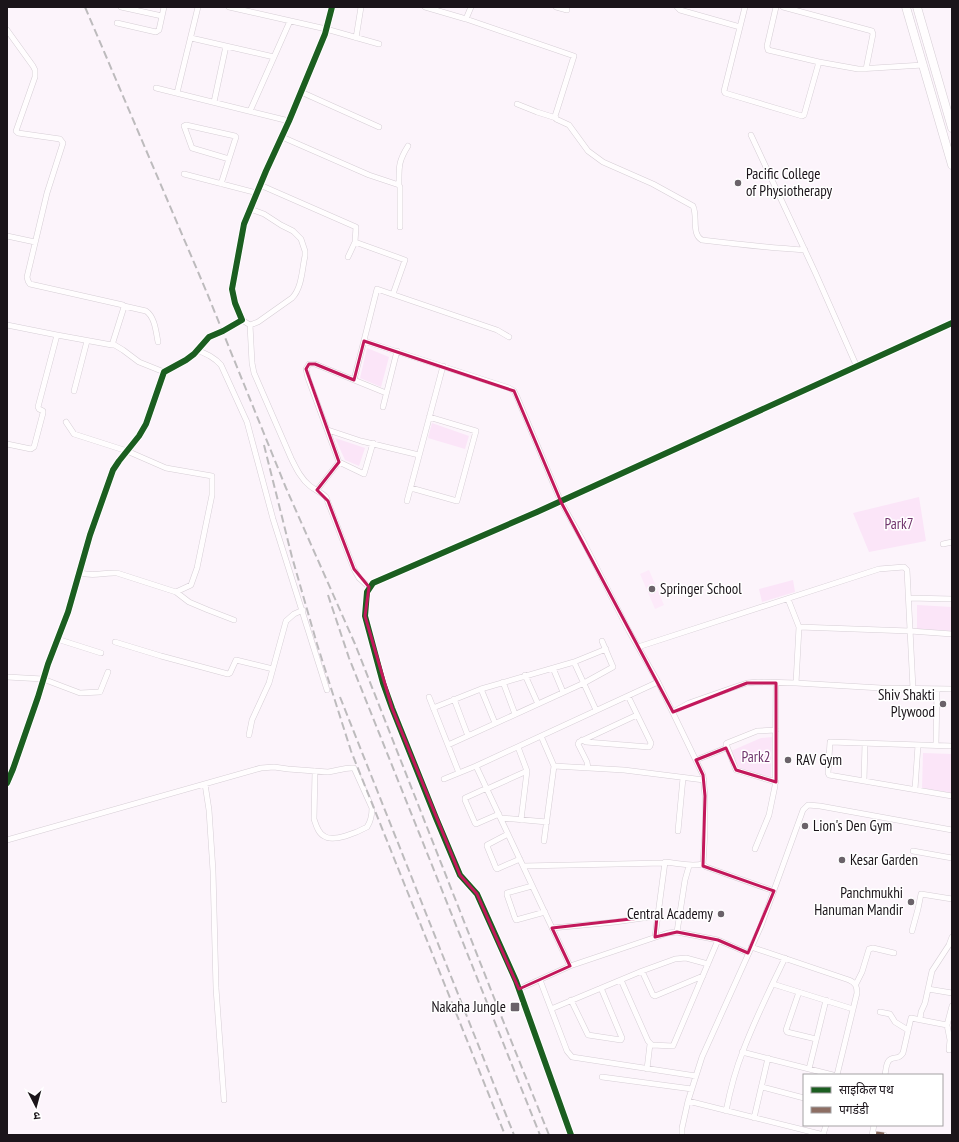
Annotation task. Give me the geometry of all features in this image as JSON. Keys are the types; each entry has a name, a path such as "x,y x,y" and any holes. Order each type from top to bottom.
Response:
{"main road":[{"path":"906,7 952,165"},
{"path":"917,7 952,128"}],"street":[{"path":"122,7 162,16"},
{"path":"117,23 156,32 159,30 164,7"},
{"path":"177,94 198,7"},
{"path":"229,7 326,29 379,44"},
{"path":"250,325 242,320 235,303 232,289 244,224 301,92 326,29 332,7"},
{"path":"356,38 361,7"},
{"path":"425,7 466,19 574,56 557,110 556,118"},
{"path":"466,19 471,7"},
{"path":"556,7 567,10"},
{"path":"678,7 680,10 740,26"},
{"path":"745,7 724,91 725,93 802,116 804,115 818,62"},
{"path":"776,7 767,46 768,50 836,66 858,69 923,66"},
{"path":"783,7 872,31 873,34 866,69"},
{"path":"250,111 290,21"},
{"path":"7,30 35,70 35,77 16,131 18,133 60,139 63,143 47,193 27,277 28,281 30,284 146,311 153,319 158,342"},
{"path":"191,38 274,56"},
{"path":"214,102 226,46"},
{"path":"156,88 289,121"},
{"path":"301,92 379,128"},
{"path":"517,104 556,118 569,125 588,151 603,162 653,184 693,206 695,210 697,235 702,240 805,250"},
{"path":"221,184 229,159 236,137 234,135 186,125 184,126 192,148 229,159"},
{"path":"751,135 805,250 857,367"},
{"path":"282,137 369,175 399,185"},
{"path":"400,227 400,161 408,146"},
{"path":"184,174 257,192"},
{"path":"260,185 356,227 355,242 348,257"},
{"path":"250,209 269,217 293,231 301,239 305,251 298,288 295,295 258,322 250,325"},
{"path":"7,236 35,242"},
{"path":"355,242 405,260 393,294"},
{"path":"354,380 376,290 378,289 497,330 509,337"},
{"path":"113,344 124,306"},
{"path":"7,783 57,639 68,612 90,535 110,479 119,461 139,436 146,424 164,372 186,360 209,337 223,332 242,320"},
{"path":"571,1135 519,989 477,894 460,875 392,708 383,683 365,616 366,596 369,587 372,583 561,502 952,323"},
{"path":"7,325 57,336 111,345 113,344 139,362 164,372"},
{"path":"250,325 252,363 254,372 297,471 305,481 322,493 328,501 354,569 359,578 369,587"},
{"path":"7,444 31,449 34,447 43,413 38,407 57,336"},
{"path":"74,391 87,341"},
{"path":"364,341 510,388 514,391 526,416 561,502 658,682 703,775 705,796 703,864"},
{"path":"196,350 211,356 221,365 247,422 273,519 327,690"},
{"path":"383,407 396,352"},
{"path":"373,444 364,474 339,462 306,369 309,364 315,364 386,393"},
{"path":"407,501 443,366"},
{"path":"410,488 457,501 474,439 476,430 429,417"},
{"path":"66,422 74,434 127,451 166,468 212,476 212,495 197,568 191,585 176,592"},
{"path":"328,430 373,444 419,455"},
{"path":"317,490 339,462"},
{"path":"943,544 952,542"},
{"path":"638,646 879,569 904,568 907,570 913,689"},
{"path":"80,573 89,575 117,573 176,592 188,602 234,620"},
{"path":"909,598 952,599"},
{"path":"788,599 799,627 796,683"},
{"path":"249,735 252,720 269,683 286,621 294,614 302,610"},
{"path":"799,627 952,634"},
{"path":"57,639 101,653"},
{"path":"448,745 584,683 613,667 602,641"},
{"path":"115,642 228,674 230,673 236,660 273,669"},
{"path":"433,708 481,689 574,662 606,649"},
{"path":"574,662 596,710"},
{"path":"553,668 563,692"},
{"path":"7,677 44,679 80,693 100,692 108,672"},
{"path":"525,675 538,704"},
{"path":"503,682 516,714"},
{"path":"444,779 518,747 658,682"},
{"path":"673,712 689,703 747,683 758,682 881,688 952,689"},
{"path":"755,849 769,815 776,782 776,683"},
{"path":"481,689 495,723"},
{"path":"936,745 937,689"},
{"path":"582,740 586,742 650,746 651,743 628,696"},
{"path":"429,697 459,773"},
{"path":"454,699 468,736"},
{"path":"588,768 585,757 578,744 579,742 636,714"},
{"path":"776,730 758,731 726,744 726,748 736,770 776,782"},
{"path":"541,736 554,766 544,841"},
{"path":"952,746 830,742 828,773 829,775 952,796"},
{"path":"864,781 865,743"},
{"path":"915,789 918,745"},
{"path":"518,747 527,771 521,820"},
{"path":"696,760 726,748"},
{"path":"476,766 570,966"},
{"path":"554,766 624,770 704,780"},
{"path":"7,840 267,767 334,772 354,768 372,808 371,821 367,827 339,838 327,838 324,836 316,826 314,819 315,771"},
{"path":"527,771 465,798 474,823 476,824 500,816 521,820 547,822"},
{"path":"678,831 683,778"},
{"path":"205,784 209,810 214,871 216,980 224,1100"},
{"path":"682,1135 682,1128 688,1101 702,1057 761,926 803,810 808,805 820,806 952,830"},
{"path":"508,834 486,846 496,868 497,869 520,859"},
{"path":"913,851 952,858"},
{"path":"523,866 666,862 689,866 703,864"},
{"path":"655,937 664,863"},
{"path":"703,864 706,867 774,891"},
{"path":"677,932 685,880 689,866"},
{"path":"532,886 507,893 515,918 516,920 545,912"},
{"path":"912,931 918,909 920,894 952,899"},
{"path":"552,928 657,916"},
{"path":"519,989 570,966 668,933 677,932 718,940 748,953"},
{"path":"920,1019 932,971 949,945 952,937"},
{"path":"650,1044 674,1045 718,940"},
{"path":"751,947 849,980 856,984"},
{"path":"837,1074 857,993 856,984 862,972 869,949 873,948 894,953"},
{"path":"551,1009 675,958 686,958 708,964"},
{"path":"726,1111 730,1091 742,1052 785,958"},
{"path":"642,971 653,995 655,996 703,976"},
{"path":"540,980 567,1051 572,1057 696,1076"},
{"path":"620,980 650,1044 647,1069"},
{"path":"773,984 853,1009"},
{"path":"571,1000 588,1035 621,1040 622,1038 601,988"},
{"path":"928,989 952,993"},
{"path":"799,992 786,1030 787,1032 816,1039"},
{"path":"809,1069 826,1000"},
{"path":"949,1050 950,1040 947,1025 952,1006"},
{"path":"880,1012 890,1014 894,1022 908,1030"},
{"path":"885,1074 889,1060 900,1057 903,1053 910,1018 912,1017 947,1025"},
{"path":"742,1052 829,1074"},
{"path":"754,1118 768,1058"},
{"path":"602,1077 692,1089"},
{"path":"762,1087 803,1098"},
{"path":"688,1101 824,1135"},
{"path":"875,1134 884,1135"}],"highlighted area":[{"path":"364,341 514,391 561,502 673,712 747,683 776,683 776,782 736,770 726,748 696,760 703,775 705,796 703,866 774,891 748,953 718,940 677,932 655,937 657,916 552,928 570,966 519,989 477,894 460,875 392,708 365,616 369,587 354,569 328,501 317,490 339,462 306,369 309,364 315,364 354,380"}],"shaded area":[{"name":"Springer School","path":"649,570 664,605 655,609 640,574"}],"green space":[{"path":"367,348 389,357 381,387 360,378"},
{"path":"432,423 469,436 465,449 428,438"},
{"path":"335,438 365,448 359,466 345,460"},
{"name":"Park7","path":"919,497 926,541 869,552 853,513"},
{"path":"793,580 795,592 762,602 759,589"},
{"path":"917,605 952,607 952,631 917,629"},
{"name":"Park2","path":"772,737 771,778 738,768 731,751 761,738"},
{"path":"923,753 952,754 951,793 922,788"}],"railway":[{"path":"85,7 207,293 286,488 355,644 549,1135"},
{"path":"264,445 292,557 317,644 351,751 505,1135"},
{"path":"328,595 349,658 540,1135"},
{"path":"340,697 514,1135"}],"marked path":[{"path":"876,1134 884,1135"}],"cycle path":[{"path":"7,783 38,697 48,664 68,612 90,535 113,470 139,436 146,424 164,372 194,354 209,337 242,320 235,303 232,289 244,224 325,34 332,7"},
{"path":"571,1135 516,981 477,894 460,875 392,708 383,683 365,616 367,592 373,583 537,512 952,323"}],"place":[{"name":"Pacific College of Physiotherapy","path":"738,183"},
{"name":"Springer School","path":"652,589"},
{"name":"Shiv Shakti Plywood","path":"943,704"},
{"name":"RAV Gym","path":"788,760"},
{"name":"Lion's Den Gym","path":"805,826"},
{"name":"Kesar Garden","path":"842,860"},
{"name":"Panchmukhi Hanuman Mandir","path":"911,902"},
{"name":"Central Academy","path":"721,914"},
{"name":"Nakaha Jungle","path":"515,1007"}]}
